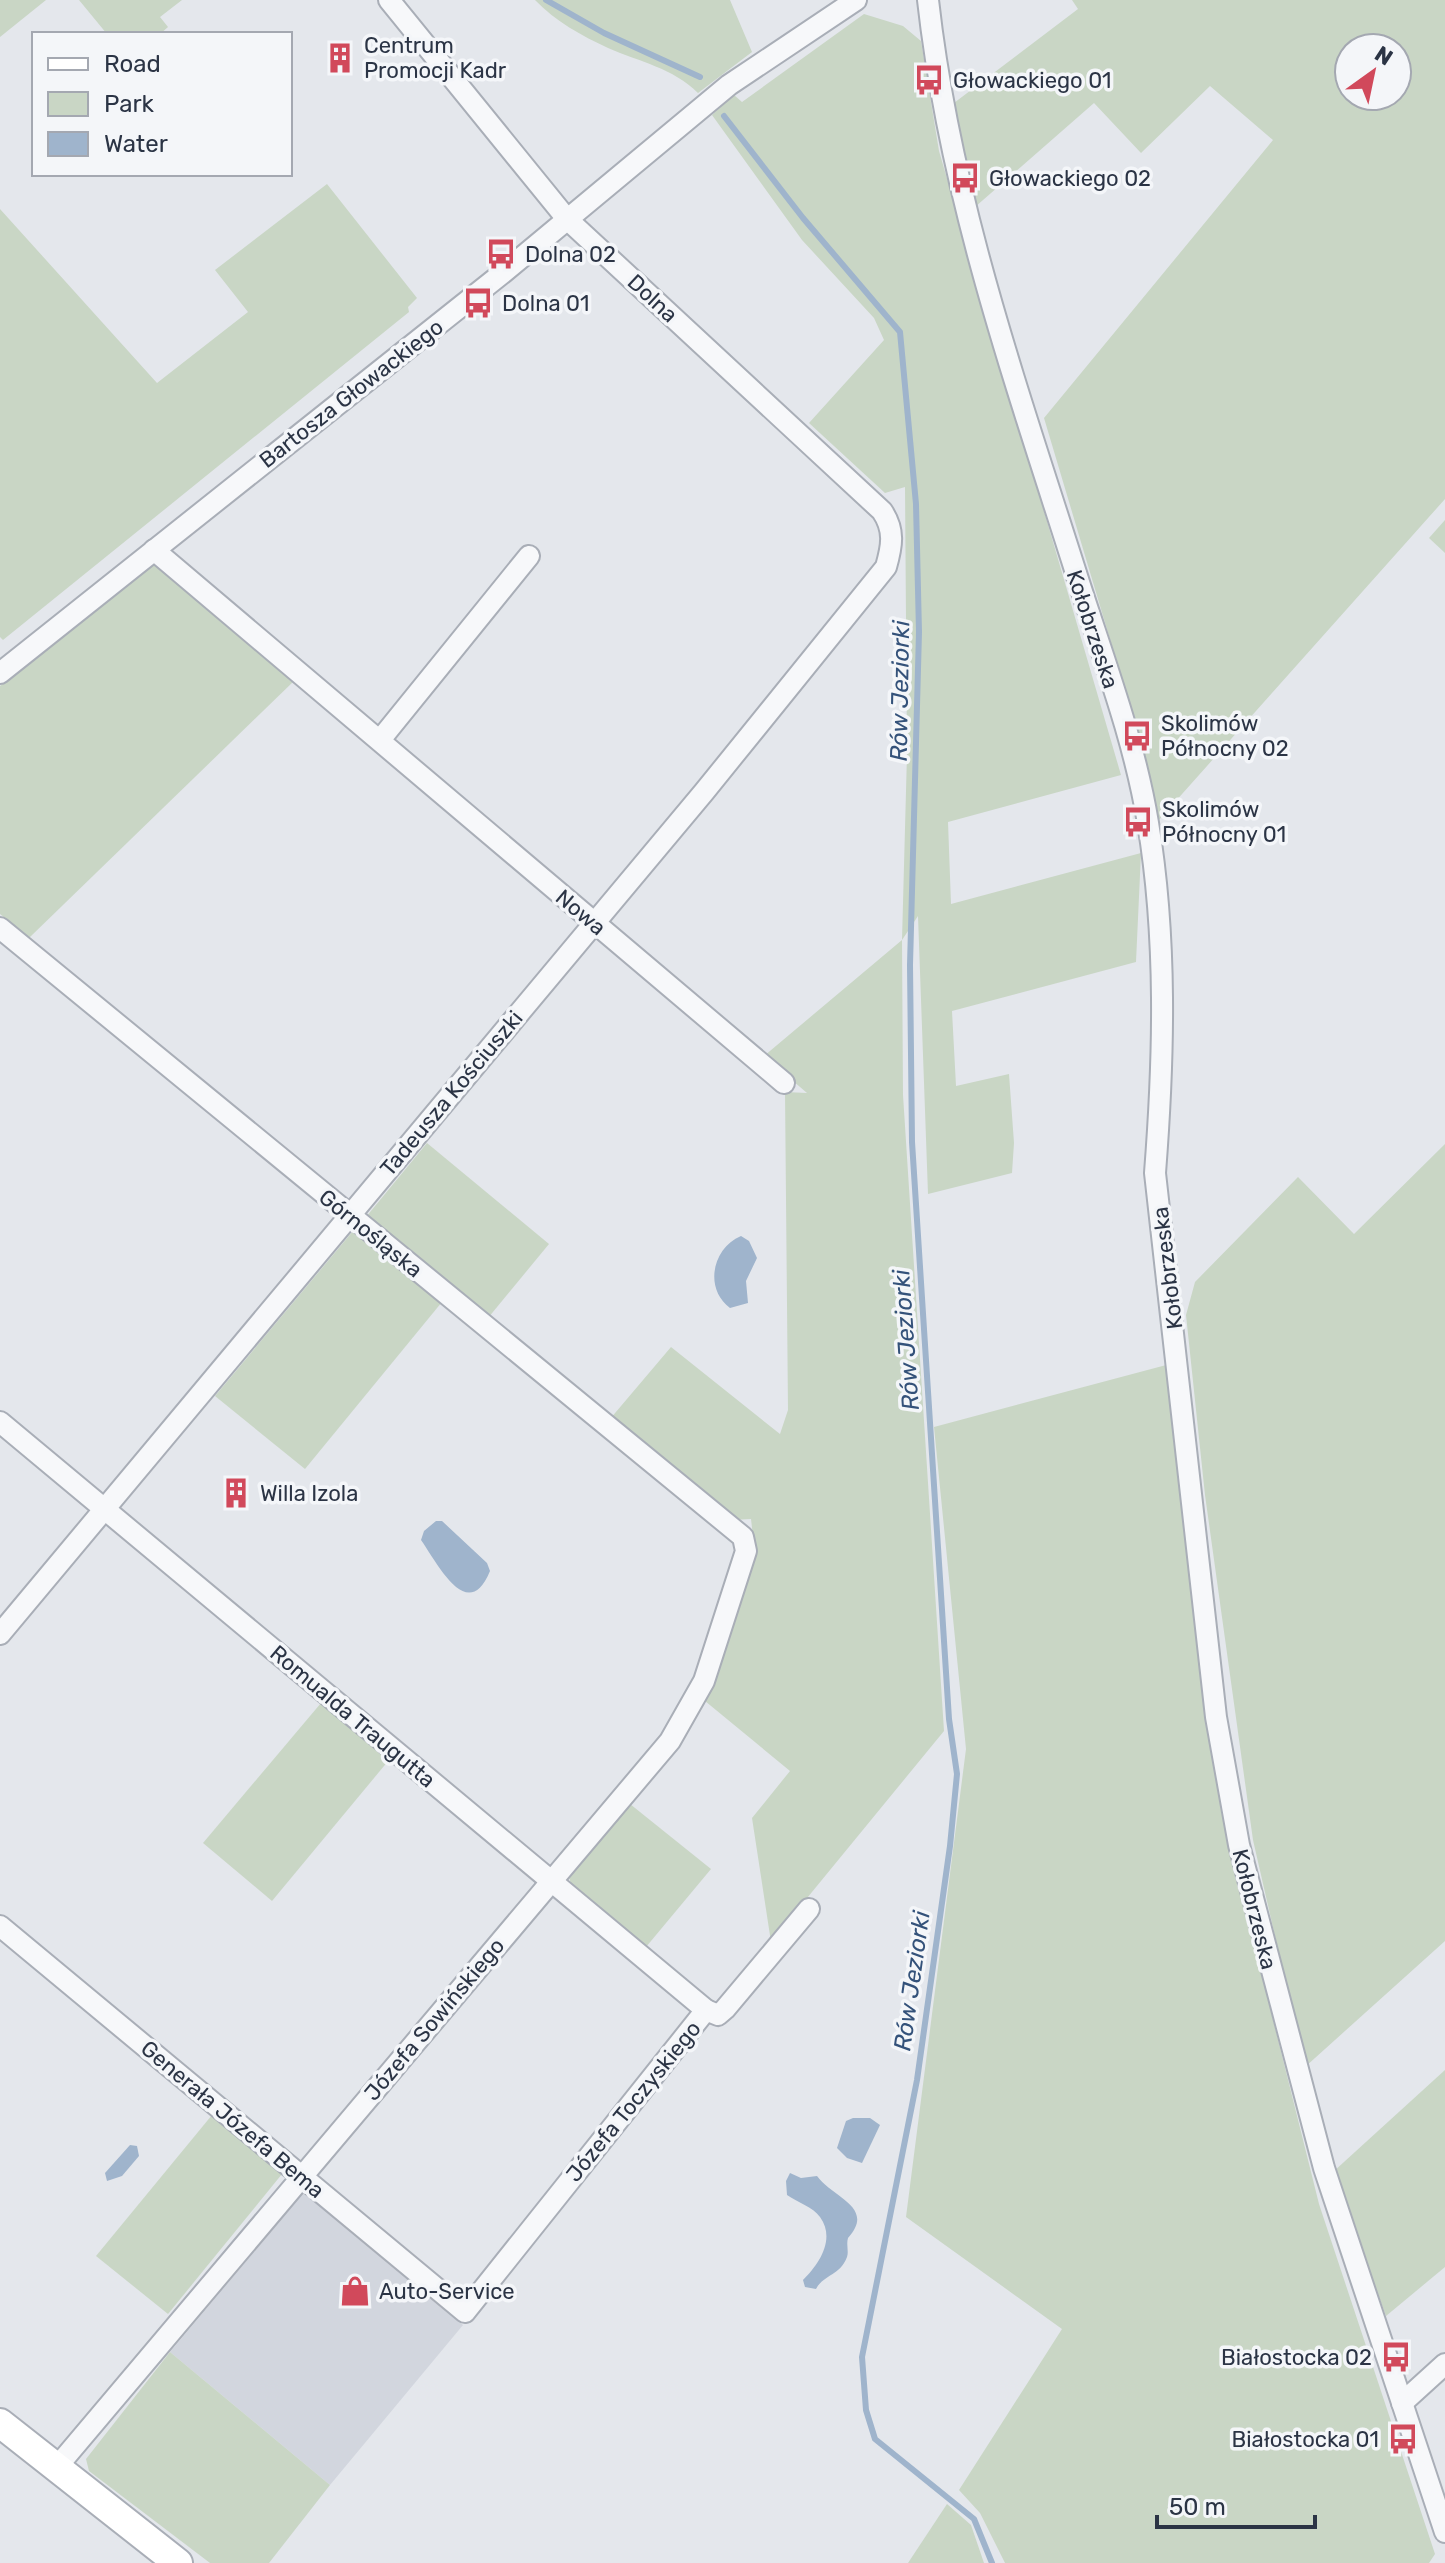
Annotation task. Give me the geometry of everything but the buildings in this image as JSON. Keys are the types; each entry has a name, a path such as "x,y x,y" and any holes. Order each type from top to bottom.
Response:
{"main road":[{"path":"0,2423 178,2563"}],"street":[{"name":"Dolna","path":"389,0 567,219 882,511 889,521 892,546"},
{"name":"Bartosza Głowackiego","path":"0,673 567,219 729,85 856,0"},
{"name":"Kołobrzeska","path":"928,0 942,112 994,315 1126,730 1148,821 1161,959 1162,1083 1155,1173 1216,1717 1239,1845 1324,2168 1445,2532"},
{"name":"Tadeusza Kościuszki","path":"0,1634 704,792 886,567 892,546"},
{"name":"Nowa","path":"154,550 784,1083"},
{"path":"380,740 529,556"},
{"name":"Górnośląska","path":"0,928 743,1537"},
{"name":"Romualda Traugutta","path":"0,1422 706,2010"},
{"name":"Józefa Sowińskiego","path":"56,2468 670,1741 691,1709 744,1565 743,1537"},
{"name":"Józefa Toczyskiego","path":"465,2312 706,2010 718,2015 725,2009 809,1909"},
{"name":"Generała Józefa Bema","path":"0,1926 465,2312"},
{"path":"1402,2403 1445,2364"}],"shaded area":[{"path":"304,2192 463,2325 330,2485 170,2352"}],"green space":[{"path":"0,0 46,0 0,37"},
{"path":"79,0 182,0 160,17 168,27 162,32 105,32"},
{"path":"535,0 730,0 752,52 698,93 667,71 579,33 551,15"},
{"path":"1072,0 1445,0 1445,499 1158,821 1143,750 1044,418 1273,140 1210,86 1141,153 1094,103 975,207 950,106 1078,9"},
{"path":"864,14 903,26 921,41 939,151 1121,775 948,822 951,904 1141,853 1136,962 952,1011 956,1086 1009,1074 1014,1143 1012,1173 928,1194 918,916 902,940 907,754 905,487 885,493 809,423 884,340 874,318 802,240 712,115 734,95 742,102"},
{"path":"327,184 417,298 408,307 409,312 3,640 0,637 0,209 157,383 248,312 215,270"},
{"path":"1445,520 1445,553 1429,538"},
{"path":"153,564 294,681 29,938 0,914 0,686"},
{"path":"902,940 903,1095 944,1731 771,1942 752,1818 790,1771 705,1701 755,1554 751,1519 731,1520 610,1419 671,1347 780,1434 788,1410 785,1092 807,1093 764,1056"},
{"path":"427,1143 549,1244 488,1318 366,1217"},
{"path":"1445,1144 1445,1941 1305,2067 1253,1840 1205,1495 1186,1315 1195,1282 1298,1177 1354,1234"},
{"path":"353,1231 442,1302 305,1469 215,1396"},
{"path":"1170,1364 1221,1811 1319,2204 1435,2554 1429,2563 1005,2563 980,2513 959,2490 1062,2329 906,2217 966,1749 934,1427"},
{"path":"321,1703 389,1760 272,1901 203,1843"},
{"path":"630,1804 711,1869 646,1947 571,1885 569,1876"},
{"path":"1445,2070 1445,2267 1386,2316 1333,2172"},
{"path":"212,2115 282,2174 168,2314 96,2256"},
{"path":"170,2352 330,2485 269,2563 210,2563 89,2471 86,2459"},
{"path":"947,2504 971,2525 984,2563 908,2563"}],"water":[{"path":"741,1236 749,1241 757,1258 746,1281 748,1303 730,1308 717,1290 715,1269 723,1250"},
{"path":"436,1521 442,1521 487,1563 490,1571 481,1586 472,1592 454,1585 421,1540 424,1531"},
{"path":"870,2118 880,2125 862,2163 847,2158 837,2148 846,2121"},
{"path":"130,2145 137,2146 139,2156 122,2176 107,2181 105,2173"},
{"path":"790,2173 801,2178 817,2176 849,2204 857,2218 848,2238 848,2255 844,2263 816,2289 805,2287 803,2280 824,2251 825,2225 813,2210 787,2195 786,2181"}],"waterway":[{"name":"Rów Jeziorki","path":"546,0 604,33 700,77"},
{"name":"Rów Jeziorki","path":"724,116 803,218 900,332 916,504 919,632 910,965 912,1142 949,1719 957,1774 917,2080 862,2357 866,2410 875,2439 974,2519 992,2563"}],"place":[{"name":"Centrum Promocji Kadr","path":"340,58"},
{"name":"Głowackiego 01","path":"929,80"},
{"name":"Głowackiego 02","path":"965,178"},
{"name":"Dolna 02","path":"501,254"},
{"name":"Dolna 01","path":"478,303"},
{"name":"Skolimów Północny 02","path":"1137,736"},
{"name":"Skolimów Północny 01","path":"1138,822"},
{"name":"Willa Izola","path":"236,1493"},
{"name":"Auto-Service","path":"355,2291"},
{"name":"Białostocka 02","path":"1396,2357"},
{"name":"Białostocka 01","path":"1403,2439"}]}
